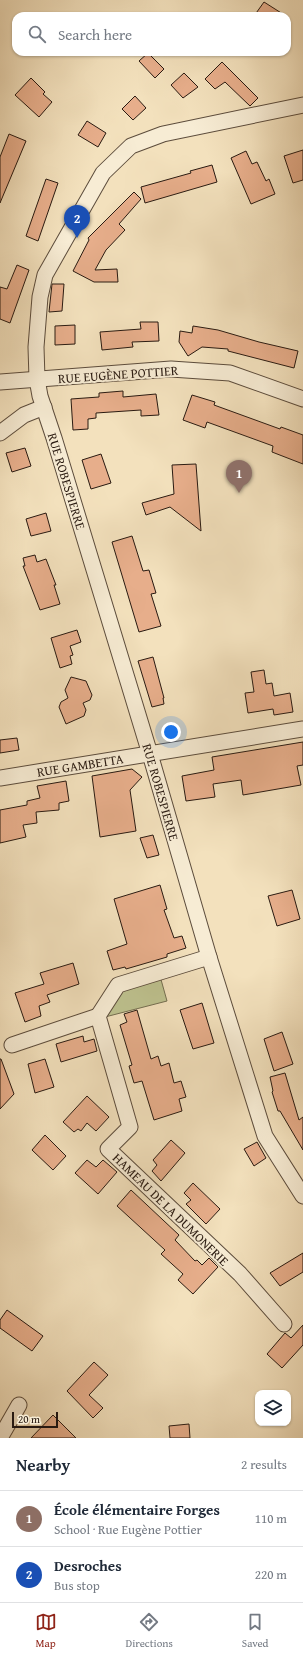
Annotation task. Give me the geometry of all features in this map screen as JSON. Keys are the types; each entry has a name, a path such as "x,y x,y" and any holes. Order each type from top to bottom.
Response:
{"street":[{"name":"RUE ROBESPIERRE","path":"303,105 162,134 131,146 103,173 45,275 40,297 36,347 37,379 40,396 61,460 150,754 209,957 266,1136 303,1196"},
{"name":"RUE EUGÈNE POTTIER","path":"0,382 171,368 230,372 303,398"},
{"path":"0,433 24,415 44,407"},
{"name":"RUE GAMBETTA","path":"0,778 303,729"},
{"path":"12,1045 98,1016 118,984 209,957"},
{"name":"HAMEAU DE LA DUMONERIE","path":"98,1016 130,1127 108,1149 240,1274 284,1324"},
{"path":"0,1438 19,1405"}],"green space":[{"path":"160,976 167,1001 105,1017 118,990"}],"building":[{"path":"264,2 280,12 257,12"},
{"path":"145,56 151,56 164,69 155,78 139,61"},
{"path":"222,62 258,98 250,106 225,82 215,89 205,79"},
{"path":"184,73 198,87 183,98 171,85"},
{"path":"31,78 45,92 43,94 52,102 39,117 15,95"},
{"path":"135,96 146,108 133,120 122,109"},
{"path":"87,121 106,133 98,147 78,135"},
{"path":"9,134 26,141 0,203 0,157"},
{"path":"303,150 303,180 293,183 284,156"},
{"path":"246,151 252,164 257,162 266,181 269,179 275,194 251,204 231,158"},
{"path":"212,165 217,182 145,203 141,187 191,173 190,171"},
{"path":"46,179 58,183 38,241 26,236"},
{"path":"134,192 141,199 119,224 125,230 106,250 95,270 117,269 118,282 94,282 73,271 89,240 88,238"},
{"path":"17,265 29,270 10,323 0,319 0,287 7,289"},
{"path":"52,284 64,284 62,311 49,312"},
{"path":"140,322 158,322 159,341 132,342 133,347 102,350 100,332 141,329"},
{"path":"75,325 75,344 55,345 55,326"},
{"path":"193,326 218,330 298,351 294,368 228,351 228,349 202,347 188,356 179,342 180,331 192,333"},
{"path":"123,391 123,397 156,394 159,415 141,416 141,410 96,413 96,418 88,419 88,429 73,430 71,399 99,397 99,393"},
{"path":"192,395 215,402 214,405 280,429 281,427 303,435 303,464 272,452 273,446 207,422 205,428 183,420"},
{"path":"25,448 31,466 12,472 6,453"},
{"path":"101,454 111,483 91,489 82,460"},
{"path":"196,464 201,531 170,507 146,515 142,503 174,494 172,465"},
{"path":"46,513 51,531 31,536 26,519"},
{"path":"132,536 143,571 149,570 156,593 151,594 161,626 139,632 112,542"},
{"path":"35,555 37,562 46,559 56,585 54,585 60,604 40,610 23,566 25,566 23,558"},
{"path":"77,630 81,642 70,646 73,655 70,656 72,664 60,668 51,638"},
{"path":"153,657 164,698 164,704 152,707 138,661"},
{"path":"264,670 266,684 272,683 274,696 290,693 293,712 274,715 273,709 248,713 245,693 254,692 251,672"},
{"path":"71,677 86,681 92,695 90,700 83,703 86,710 84,716 66,724 59,707 61,702 68,698 65,690"},
{"path":"17,738 19,750 0,753 0,740"},
{"path":"303,742 303,765 297,766 301,785 243,795 241,780 213,784 215,797 186,801 182,776 214,770 212,757"},
{"path":"132,769 142,777 130,790 136,831 100,837 92,776"},
{"path":"66,781 69,801 59,803 59,810 36,812 37,823 23,825 26,837 0,843 0,810 27,805 27,801 40,798 37,786"},
{"path":"153,835 159,855 147,858 140,838"},
{"path":"160,885 167,909 164,910 174,938 182,936 186,948 167,954 167,957 126,969 125,967 113,970 107,951 127,944 114,899"},
{"path":"292,890 300,919 277,926 268,896"},
{"path":"73,963 79,984 47,995 50,1002 39,1006 41,1016 25,1022 15,993 44,984 40,973"},
{"path":"202,1003 214,1043 193,1049 180,1010"},
{"path":"137,1010 151,1059 158,1056 161,1066 169,1063 174,1083 181,1081 186,1097 179,1099 182,1111 154,1120 142,1081 134,1083 129,1066 132,1065 120,1025 127,1022 124,1014"},
{"path":"282,1032 293,1064 274,1071 264,1039"},
{"path":"83,1036 84,1042 94,1039 97,1051 61,1062 56,1044"},
{"path":"0,1059 14,1094 0,1109"},
{"path":"45,1059 54,1087 35,1093 28,1064"},
{"path":"285,1073 299,1120 303,1117 303,1150 280,1111 278,1111 272,1092 270,1077"},
{"path":"87,1096 109,1117 96,1131 87,1123 81,1131 78,1129 74,1132 63,1122"},
{"path":"45,1135 66,1156 53,1170 32,1150"},
{"path":"171,1140 185,1153 161,1181 152,1171 157,1165 153,1160"},
{"path":"257,1142 266,1158 254,1166 244,1149"},
{"path":"87,1160 96,1167 103,1160 117,1172 98,1194 75,1173"},
{"path":"193,1183 220,1209 206,1224 186,1204 191,1200 184,1193"},
{"path":"131,1190 179,1235 175,1240 195,1261 197,1260 202,1265 209,1258 218,1267 193,1294 178,1280 183,1274 161,1254 165,1250 117,1206"},
{"path":"303,1253 303,1272 280,1286 270,1273"},
{"path":"7,1310 43,1336 32,1351 0,1328 0,1320"},
{"path":"303,1325 303,1345 282,1368 267,1354 285,1333 291,1338"},
{"path":"94,1362 108,1375 89,1395 103,1408 93,1418 67,1391"},
{"path":"53,1415 76,1438 31,1438"},
{"path":"189,1424 190,1438 170,1438 169,1426"}],"place":[{"name":"Desroches","path":"77,238"},
{"name":"École élémentaire Forges","path":"239,493"}]}
